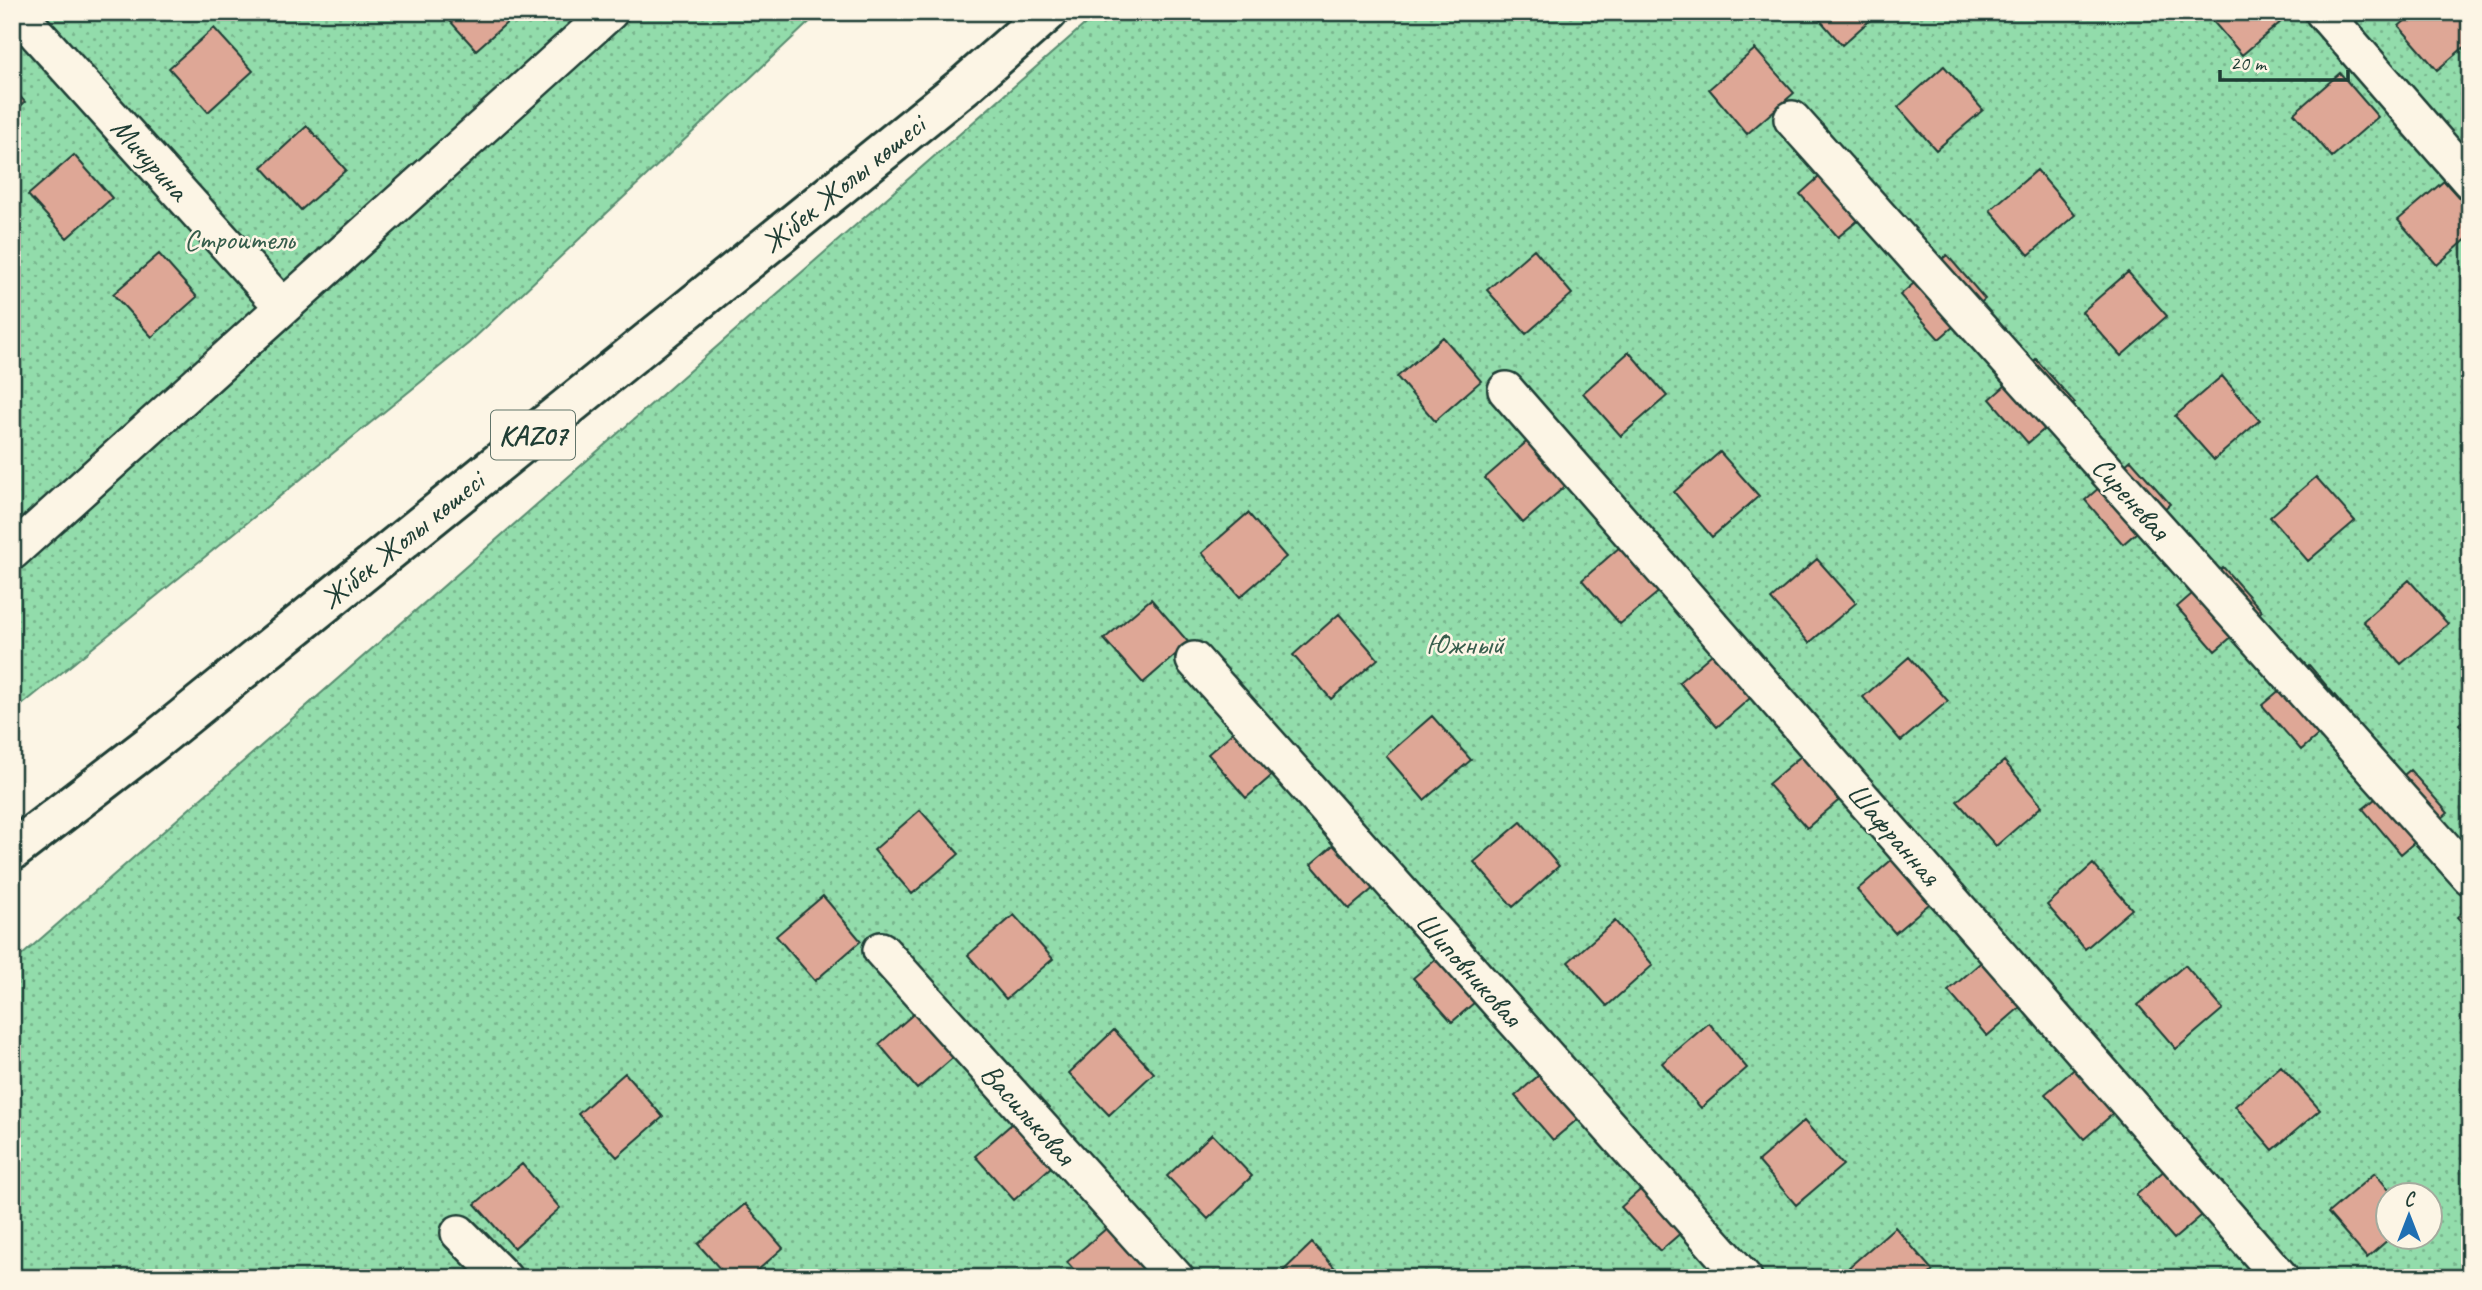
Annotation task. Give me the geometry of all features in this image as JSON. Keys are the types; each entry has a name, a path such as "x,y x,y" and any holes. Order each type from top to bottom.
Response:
{"highway":[{"name":"Жібек Жолы көшесі","path":"12,851 151,744 965,85 1048,12"}],"street":[{"name":"Мичурина","path":"18,12 283,307"},
{"path":"2323,12 2470,181"},
{"path":"12,552 603,14"},
{"name":"Сиреневая","path":"1792,119 2470,877"},
{"name":"Шафранная","path":"1506,390 2281,1278"},
{"name":"Шиповниковая","path":"1194,660 1744,1278"},
{"name":"Васильковая","path":"881,950 1176,1278"},
{"path":"458,1233 504,1278"}],"green space":[{"name":"Строитель","path":"12,12 820,12 469,343 12,713"},
{"name":"Южный","path":"1099,12 2470,12 2470,1278 12,1278 12,964"}],"building":[{"path":"442,12 519,12 476,50"},
{"path":"1813,12 1879,12 1842,45"},
{"path":"2205,12 2286,12 2289,15 2242,55"},
{"path":"2415,12 2469,12 2470,42 2437,70 2399,26"},
{"path":"214,28 253,71 208,112 169,68"},
{"path":"1755,49 1794,93 1747,134 1709,89"},
{"path":"1944,66 1983,110 1936,150 1898,107"},
{"path":"2340,73 2378,117 2332,157 2294,113"},
{"path":"12,88 25,102 12,114"},
{"path":"307,126 346,170 301,210 262,167"},
{"path":"1846,153 1885,198 1838,237 1800,194"},
{"path":"74,155 112,198 67,238 28,195"},
{"path":"2037,170 2075,215 2029,255 1990,210"},
{"path":"2444,181 2470,210 2470,236 2437,265 2398,220"},
{"path":"1534,249 1572,294 1526,334 1487,290"},
{"path":"159,254 197,297 152,337 113,294"},
{"path":"1947,255 1985,299 1939,339 1900,295"},
{"path":"2128,272 2167,316 2121,356 2082,312"},
{"path":"1443,337 1481,381 1435,421 1397,377"},
{"path":"1629,352 1667,396 1621,436 1583,393"},
{"path":"2036,359 2075,403 2028,443 1990,399"},
{"path":"2222,376 2260,420 2214,460 2175,416"},
{"path":"1531,438 1570,482 1523,523 1485,478"},
{"path":"1720,452 1759,496 1712,537 1674,492"},
{"path":"2131,460 2170,504 2123,544 2085,500"},
{"path":"2316,477 2355,521 2308,561 2270,517"},
{"path":"1248,513 1286,557 1240,597 1202,553"},
{"path":"1628,540 1667,585 1620,624 1582,580"},
{"path":"1817,559 1856,603 1809,643 1771,599"},
{"path":"2223,567 2262,611 2215,651 2177,607"},
{"path":"2409,580 2448,624 2401,664 2363,621"},
{"path":"1151,599 1189,643 1143,683 1104,639"},
{"path":"1339,614 1378,659 1331,699 1293,655"},
{"path":"1725,643 1764,686 1717,727 1679,682"},
{"path":"1909,657 1948,701 1901,741 1863,697"},
{"path":"2309,665 2347,710 2301,750 2262,705"},
{"path":"1254,714 1292,758 1246,798 1208,754"},
{"path":"2470,715 2470,736 2459,724"},
{"path":"1432,716 1471,760 1424,800 1386,756"},
{"path":"1815,744 1853,788 1807,828 1768,784"},
{"path":"2004,761 2042,806 1996,846 1957,801"},
{"path":"2410,770 2448,813 2401,854 2363,809"},
{"path":"920,810 959,854 912,894 874,850"},
{"path":"1521,822 1559,866 1513,907 1474,862"},
{"path":"1357,825 1396,869 1349,909 1311,864"},
{"path":"1904,849 1942,893 1895,933 1857,890"},
{"path":"2093,864 2132,909 2085,949 2047,905"},
{"path":"823,896 861,941 815,981 776,936"},
{"path":"2470,906 2470,931 2457,917"},
{"path":"1014,915 1053,959 1006,999 968,955"},
{"path":"1615,921 1653,965 1607,1006 1568,962"},
{"path":"1460,938 1498,982 1452,1022 1413,978"},
{"path":"1994,951 2033,996 1987,1036 1948,991"},
{"path":"2185,965 2223,1009 2176,1049 2138,1005"},
{"path":"925,1004 963,1049 917,1089 879,1044"},
{"path":"1709,1023 1747,1068 1701,1108 1662,1063"},
{"path":"1114,1030 1154,1073 1109,1115 1069,1073"},
{"path":"2091,1055 2130,1099 2084,1139 2045,1094"},
{"path":"1561,1056 1600,1100 1553,1140 1515,1096"},
{"path":"2281,1066 2320,1110 2273,1150 2235,1106"},
{"path":"625,1073 663,1117 617,1157 578,1114"},
{"path":"1021,1116 1060,1159 1014,1200 975,1156"},
{"path":"1804,1121 1843,1165 1796,1205 1758,1161"},
{"path":"1212,1134 1252,1176 1208,1219 1167,1176"},
{"path":"2182,1155 2221,1199 2174,1239 2136,1195"},
{"path":"522,1164 560,1208 514,1248 475,1204"},
{"path":"1667,1166 1706,1211 1660,1251 1621,1207"},
{"path":"2375,1173 2382,1182 2374,1182 2374,1252 2367,1258 2328,1213"},
{"path":"745,1204 783,1248 749,1278 728,1278 698,1244"},
{"path":"1114,1222 1152,1266 1139,1278 1081,1278 1067,1262"},
{"path":"1895,1227 1933,1271 1925,1278 1858,1278 1849,1267"},
{"path":"1312,1243 1344,1278 1276,1278"}]}
